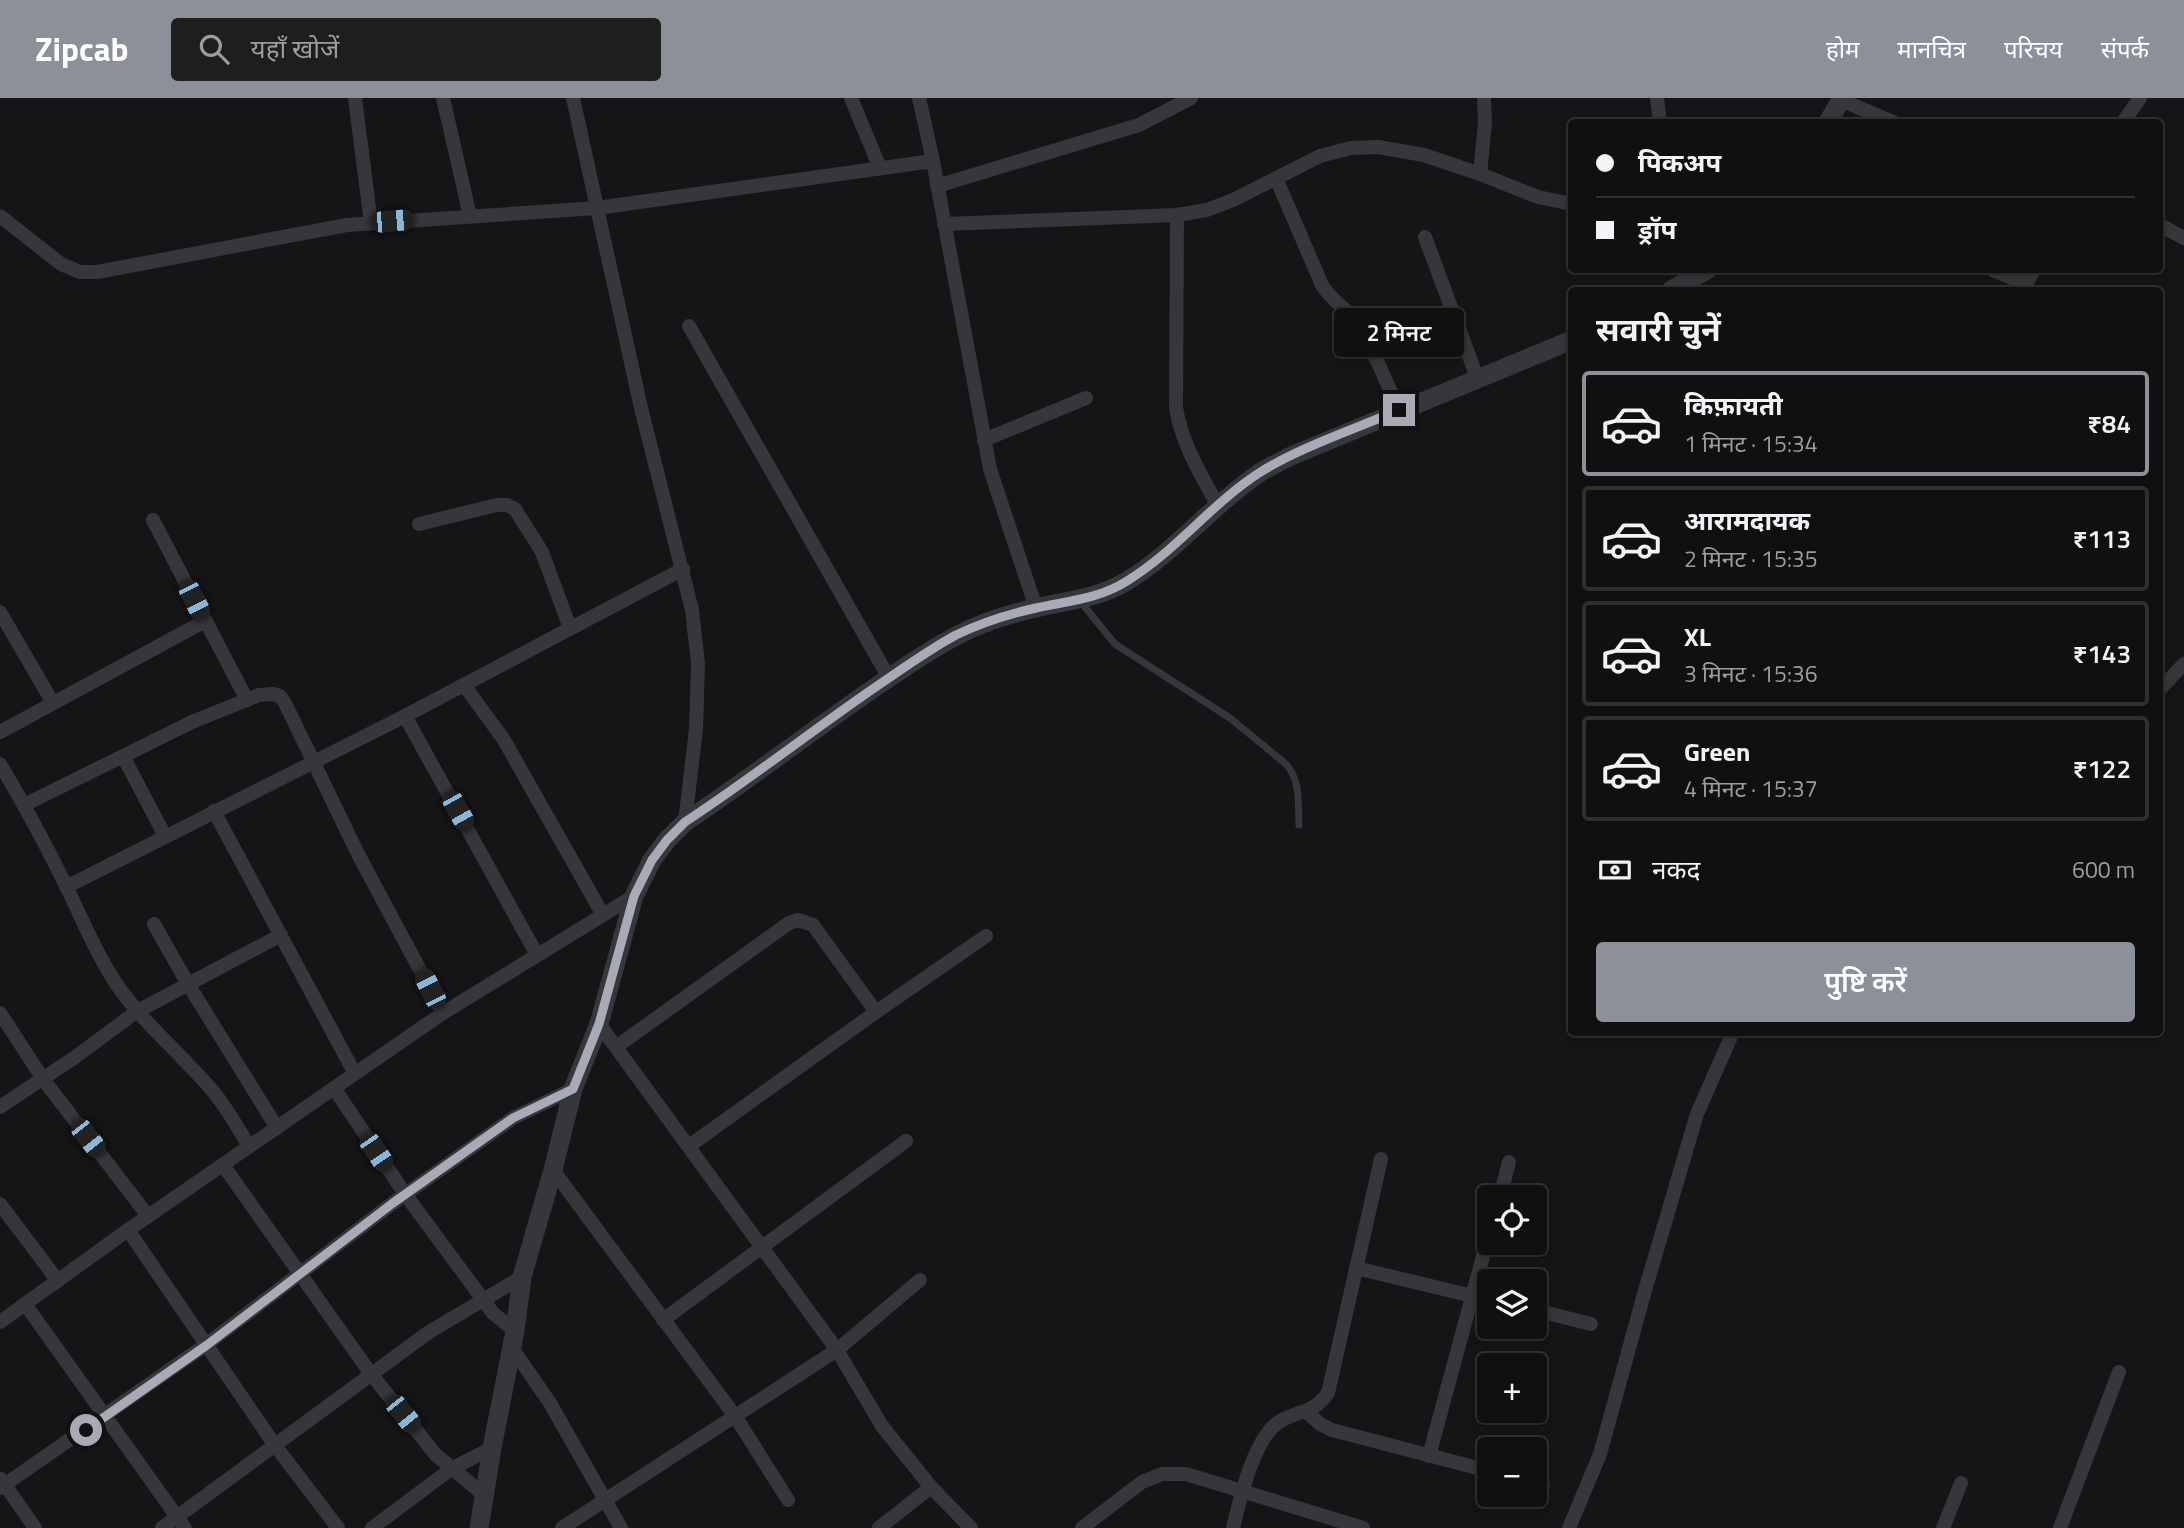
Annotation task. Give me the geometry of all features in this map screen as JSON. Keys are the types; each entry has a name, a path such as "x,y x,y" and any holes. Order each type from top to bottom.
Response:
{"street":[{"path":"355,98 371,223"},
{"path":"443,98 470,216"},
{"path":"573,98 641,408 692,610 698,664 696,729 685,822"},
{"path":"851,98 880,168"},
{"path":"919,98 990,469 1036,608"},
{"path":"937,186 1139,125 1191,98"},
{"path":"1480,174 1485,123 1484,98"},
{"path":"1657,98 1660,119"},
{"path":"2125,119 2140,98"},
{"path":"1830,119 1841,99 1886,119"},
{"path":"944,224 1177,215 1207,210 1320,156 1351,148 1378,147 1424,156 1538,197 1568,203"},
{"path":"0,216 61,264 80,272 97,272 271,238 371,223 597,208 933,161"},
{"path":"1276,178 1322,285 1328,296 1354,316 1363,327 1399,410"},
{"path":"1177,215 1179,428 1218,506"},
{"path":"2163,227 2184,238"},
{"path":"1425,237 1478,380"},
{"path":"1676,287 1702,273"},
{"path":"1998,273 2024,287"},
{"path":"689,326 889,678"},
{"path":"479,1528 522,1278 573,1089 599,1024 634,896 652,860 667,840 685,822 821,724 958,635 981,624 1036,608 1080,601 1107,591 1157,561 1259,473 1291,456 1399,410 1568,342"},
{"path":"984,440 1086,398"},
{"path":"419,524 497,505 515,509 542,552 570,628"},
{"path":"153,520 247,700"},
{"path":"66,887 405,716 683,569"},
{"path":"0,612 53,703"},
{"path":"0,732 205,621"},
{"path":"2163,686 2184,664"},
{"path":"464,685 504,740 603,915"},
{"path":"24,805 192,722 259,695 280,696 358,854 443,1013"},
{"path":"405,716 537,955"},
{"path":"123,756 165,836"},
{"path":"0,764 24,805 113,979 136,1012 210,1088 249,1146"},
{"path":"214,811 354,1072"},
{"path":"0,1322 354,1072 443,1013 634,896"},
{"path":"616,1047 798,919 813,925 876,1012"},
{"path":"154,924 277,1128"},
{"path":"0,1107 136,1012 281,935"},
{"path":"689,1146 986,936"},
{"path":"0,1013 43,1079 148,1216"},
{"path":"599,1024 836,1350 882,1426 931,1487 971,1528"},
{"path":"1569,1528 1600,1454 1661,1232 1697,1114 1731,1036"},
{"path":"334,1088 405,1195 513,1340 621,1528"},
{"path":"35,1528 2,1484 207,1345 405,1195 513,1118 573,1089"},
{"path":"663,1320 906,1141"},
{"path":"1233,1528 1253,1494 1263,1438 1282,1420 1316,1407 1328,1393 1381,1159"},
{"path":"1503,1185 1509,1162"},
{"path":"223,1165 371,1374 436,1455 484,1495"},
{"path":"553,1170 735,1416 788,1500"},
{"path":"0,1203 58,1281"},
{"path":"128,1230 274,1444 338,1528"},
{"path":"1429,1456 1483,1255"},
{"path":"1356,1268 1477,1297"},
{"path":"162,1528 181,1523 274,1444 429,1332 522,1278"},
{"path":"562,1528 836,1350 920,1280"},
{"path":"25,1304 181,1523"},
{"path":"1547,1314 1591,1324"},
{"path":"2060,1528 2119,1372"},
{"path":"1307,1412 1320,1424 1332,1430 1477,1469"},
{"path":"372,1528 451,1469 492,1448"},
{"path":"1082,1528 1142,1482 1162,1474 1186,1474 1363,1528"},
{"path":"1943,1528 1961,1483"},
{"path":"879,1528 931,1487"}],"lane":[{"path":"1080,601 1115,644 1230,718 1293,771 1299,825"}],"route":[{"path":"86,1430 207,1345 393,1203 513,1118 573,1089 599,1024 634,896 652,860 685,822 821,724 936,647 981,624 1036,608 1080,601 1126,582 1157,561 1259,473 1291,456 1399,410"}]}
